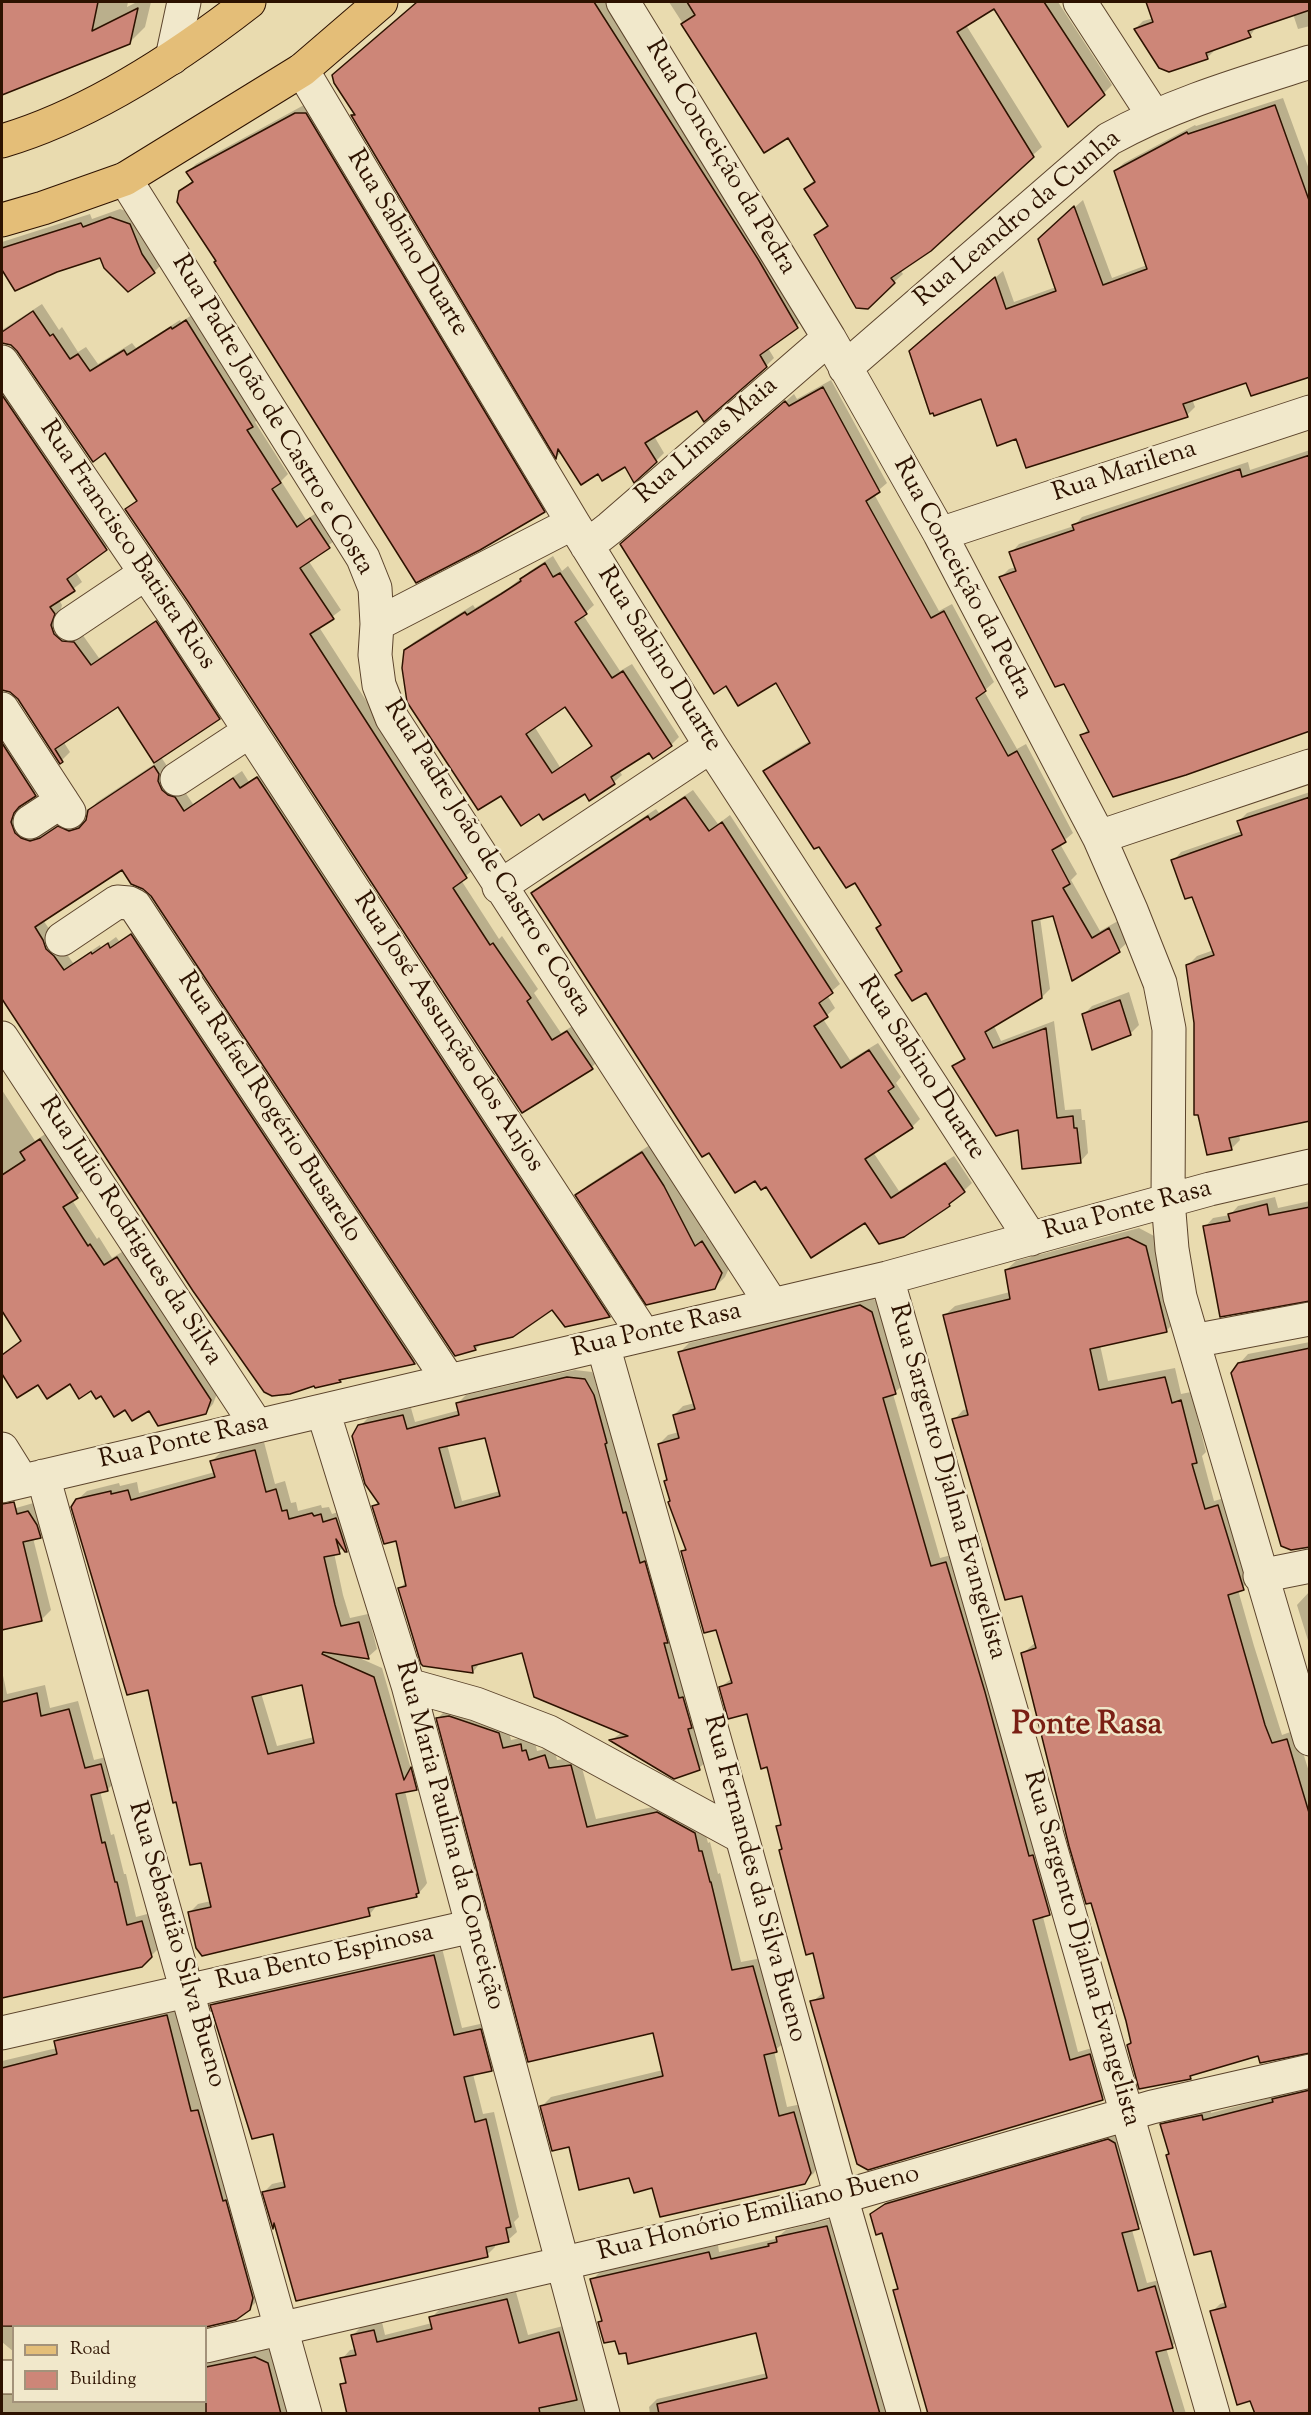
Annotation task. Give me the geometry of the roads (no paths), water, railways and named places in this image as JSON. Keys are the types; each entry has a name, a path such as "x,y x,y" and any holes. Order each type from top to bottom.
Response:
{"main road":[{"path":"2,141 18,137 98,101 172,58 249,2"},
{"path":"2,220 125,179 302,70 381,2"}],"street":[{"path":"172,58 184,2"},
{"name":"Rua Conceição da Pedra","path":"623,2 829,338 940,534 1099,837 1160,983 1169,1029 1168,1200 1172,1249 1180,1298 1260,1576 1310,1739"},
{"path":"1080,2 1154,116"},
{"name":"Rua Leandro da Cunha","path":"845,368 1109,140 1154,116 1215,92 1310,62"},
{"name":"Rua Sabino Duarte","path":"302,70 580,534 711,746 1031,1239"},
{"name":"Rua Padre João de Castro e Costa","path":"125,179 363,558 375,588 377,624 375,655 380,686 392,718 499,887 772,1305"},
{"name":"Rua Limas Maia","path":"377,624 580,534 610,528 829,338"},
{"name":"Rua Francisco Batista Rios","path":"2,362 146,573 250,731"},
{"name":"Rua Marilena","path":"940,534 1310,412"},
{"path":"70,624 146,573"},
{"path":"2,709 65,807 30,822"},
{"path":"177,779 250,731"},
{"name":"Rua José Assunção dos Anjos","path":"250,731 644,1335"},
{"path":"499,887 711,746"},
{"path":"1099,837 1310,766"},
{"name":"Rua Rafael Rogério Busarelo","path":"62,939 117,902 135,906 449,1381"},
{"name":"Rua Julio Rodrigues da Silva","path":"2,1038 257,1426"},
{"name":"Rua Ponte Rasa","path":"22,1481 887,1278 1168,1200 1310,1166"},
{"name":"Rua Sargento Djalma Evangelista","path":"887,1278 1214,2414"},
{"path":"1193,1341 1310,1319"},
{"name":"Rua Fernandes da Silva Bueno","path":"603,1345 841,2198 904,2414"},
{"name":"Rua Maria Paulina da Conceição","path":"323,1411 408,1685 603,2414"},
{"name":"Rua Sebastião Silva Bueno","path":"2,1449 22,1481 188,1990 305,2414"},
{"path":"1260,1576 1310,1566"},
{"path":"408,1685 476,1704 549,1732 742,1837"},
{"name":"Rua Bento Espinosa","path":"2,2033 473,1926"},
{"name":"Rua Honório Emiliano Bueno","path":"207,2346 841,2198 1128,2114 1310,2071"}],"district":[{"name":"Ponte Rasa","path":"1087,1728"}]}
